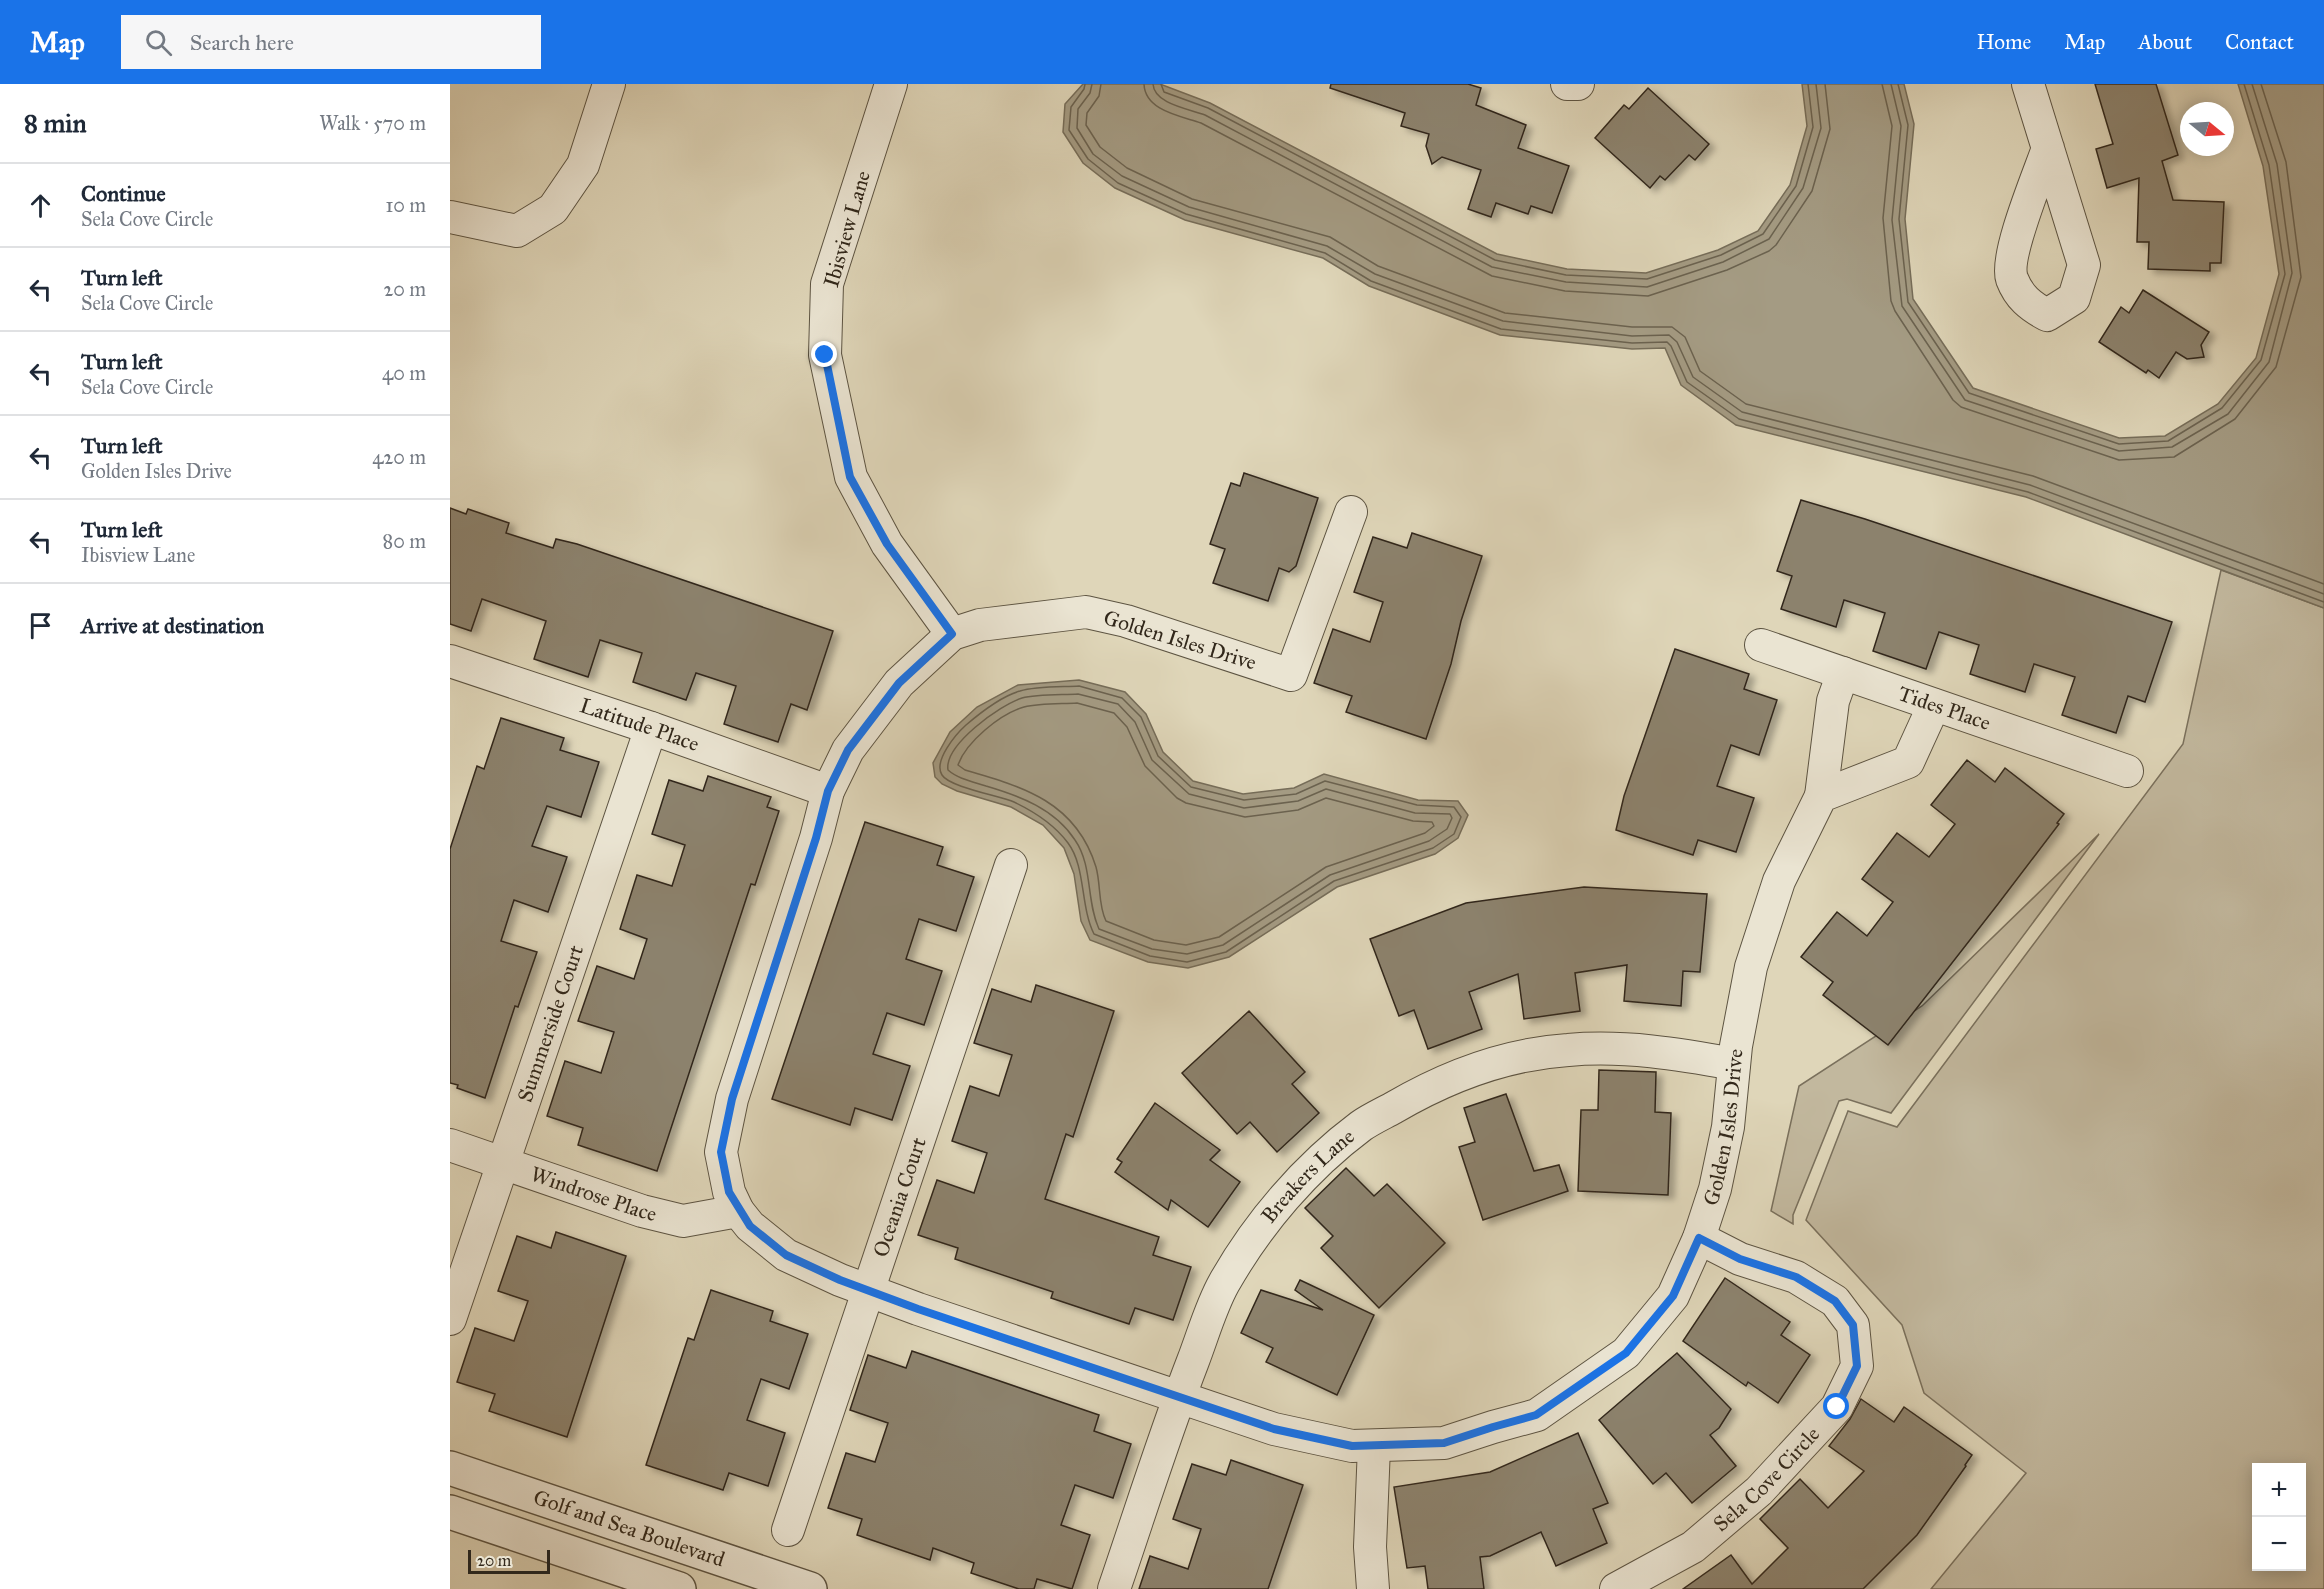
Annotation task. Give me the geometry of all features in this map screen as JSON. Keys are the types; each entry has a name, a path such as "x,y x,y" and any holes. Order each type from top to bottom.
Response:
{"street":[{"path":"450,217 517,231 553,209 583,165 609,84"},
{"name":"Ibisview Lane","path":"891,84 827,284 825,355 850,477 887,544 952,634"},
{"path":"1567,84 1578,84"},
{"path":"2028,84 2048,148"},
{"name":"Golden Isles Drive","path":"1351,512 1291,675 1126,621 1086,612 980,625 952,634 899,683 848,750 828,791 816,838 732,1099 721,1152 729,1192 738,1211 750,1226 786,1255 869,1291 1179,1398 1274,1429 1352,1446 1444,1443 1536,1415 1626,1353 1673,1296 1699,1238 1715,1189 1728,1127 1734,1064 1751,967 1779,881 1821,796 1833,701 1843,673"},
{"name":"Tides Place","path":"1761,645 2127,771"},
{"name":"Latitude Place","path":"450,661 651,728 828,791"},
{"path":"1821,796 1908,762 1934,705"},
{"name":"Summerside Court","path":"450,1319 651,728"},
{"name":"Oceania Court","path":"788,1530 1011,865"},
{"name":"Breakers Lane","path":"1114,1589 1179,1398 1223,1284 1284,1198 1322,1159 1362,1125 1416,1095 1447,1081 1515,1058 1568,1050 1634,1049 1683,1054 1734,1064"},
{"name":"Windrose Place","path":"450,1145 642,1211 683,1221 738,1211"},
{"name":"Sela Cove Circle","path":"1616,1589 1693,1547 1759,1491 1837,1407 1857,1366 1853,1325 1835,1301 1796,1277 1740,1259 1699,1238"},
{"path":"1373,1589 1370,1547 1374,1446"},
{"name":"Golf and Sea Boulevard","path":"450,1468 810,1589"},
{"name":"Golf and Sea Boulevard","path":"450,1512 679,1589"}],"shaded area":[{"path":"2221,570 2324,608 2324,1589 1931,1589 2026,1473 1924,1393 1902,1325 1806,1220 1848,1111 1897,1127 2183,744"},
{"path":"2099,834 1891,1113 1847,1099 1839,1101 1793,1215 1793,1224 1771,1211 1799,1086 1922,1006"}],"water":[{"path":"1083,84 1160,84 1210,103 1497,254 1567,269 1646,273 1718,250 1758,231 1790,185 1807,126 1802,84 1904,84 1914,124 1905,219 1913,299 1973,388 2119,438 2165,436 2218,404 2256,358 2279,274 2263,166 2238,84 2324,84 2324,608 2026,497 1736,425 1681,385 1665,348 1632,349 1500,335 1369,286 1323,258 1185,220 1115,188 1083,163 1063,132 1065,104"},
{"path":"1079,680 1125,692 1146,714 1163,752 1193,781 1243,794 1294,788 1324,774 1418,800 1458,801 1468,815 1458,838 1435,854 1337,887 1229,957 1188,968 1148,962 1090,940 1081,921 1074,874 1064,848 1043,825 1011,807 957,791 942,784 935,777 933,763 950,732 977,707 1018,685"}],"building":[{"path":"1331,84 1468,84 1481,88 1476,105 1526,125 1518,148 1569,166 1552,213 1531,206 1528,214 1496,203 1491,217 1468,209 1481,170 1442,157 1432,164 1426,146 1429,134 1401,126 1405,113 1330,88"},
{"path":"2095,84 2156,84 2178,155 2162,161 2173,200 2224,202 2221,263 2210,263 2210,271 2148,269 2149,242 2137,242 2139,178 2107,188 2096,149 2113,144"},
{"path":"1648,88 1709,144 1695,160 1689,155 1665,180 1660,176 1650,188 1595,138 1624,105 1629,109"},
{"path":"2143,290 2209,332 2201,345 2204,357 2187,359 2176,352 2159,378 2148,370 2146,373 2099,342 2121,307 2129,313"},
{"path":"1244,473 1318,498 1296,566 1289,572 1279,568 1268,601 1213,583 1225,549 1210,544 1231,483 1240,486"},
{"path":"1801,500 1865,519 2172,622 2145,702 2128,696 2116,733 2062,715 2075,677 2034,664 2025,692 1970,674 1979,645 1939,632 1926,669 1873,651 1885,613 1844,600 1836,627 1781,609 1792,576 1777,571"},
{"path":"450,508 466,514 468,509 509,523 506,533 553,548 556,539 577,544 833,631 807,710 791,704 778,742 724,724 736,686 696,673 686,700 633,682 642,653 600,640 588,677 534,659 546,621 482,599 471,631 450,624"},
{"path":"1412,533 1482,556 1461,621 1451,664 1426,739 1346,712 1352,696 1314,683 1333,629 1370,642 1383,602 1354,592 1373,537 1407,548"},
{"path":"1675,649 1749,674 1744,689 1777,700 1759,755 1731,745 1717,786 1754,798 1736,852 1698,840 1693,855 1616,830 1624,796"},
{"path":"501,718 564,738 560,750 599,762 581,817 547,806 532,846 567,857 548,912 514,900 501,941 537,952 518,1007 515,1006 485,1098 457,1088 458,1085 450,1083 450,849 477,766 484,769"},
{"path":"1967,760 1995,782 2005,768 2064,814 2057,823 2059,824 1888,1045 1823,995 1833,982 1801,957 1837,912 1867,936 1893,902 1862,879 1897,833 1929,857 1955,824 1931,805"},
{"path":"708,776 771,797 767,807 779,811 755,885 751,884 657,1171 578,1145 583,1128 547,1116 565,1061 601,1073 614,1032 578,1021 597,966 634,979 647,939 620,929 637,875 672,886 685,845 652,834 669,780 703,791"},
{"path":"865,822 943,847 937,865 974,877 956,931 919,919 906,959 942,971 924,1025 887,1013 873,1054 910,1066 892,1120 855,1108 850,1125 772,1099"},
{"path":"1584,887 1707,894 1700,972 1683,971 1681,1006 1624,1001 1627,965 1575,973 1580,1011 1524,1019 1518,974 1469,992 1482,1029 1428,1049 1414,1010 1399,1016 1370,939 1466,903"},
{"path":"1036,985 1114,1011 1073,1137 1066,1134 1045,1199 1159,1237 1153,1255 1191,1267 1173,1320 1135,1308 1129,1324 1051,1298 1053,1292 955,1259 958,1248 918,1235 937,1180 974,1193 987,1153 952,1141 970,1086 999,1096 1012,1055 974,1043 992,989 1031,1002"},
{"path":"1249,1011 1305,1072 1292,1084 1319,1113 1277,1152 1250,1122 1237,1134 1182,1073"},
{"path":"1599,1070 1656,1072 1655,1112 1671,1113 1668,1195 1578,1191 1581,1110 1598,1110"},
{"path":"1506,1094 1534,1171 1559,1165 1568,1191 1483,1220 1459,1147 1475,1142 1464,1108"},
{"path":"1155,1103 1220,1150 1210,1160 1240,1182 1208,1227 1171,1200 1168,1210 1115,1172 1122,1162 1117,1159"},
{"path":"1346,1168 1374,1196 1387,1184 1445,1243 1379,1308 1321,1248 1333,1236 1305,1208"},
{"path":"556,1232 626,1256 567,1437 489,1411 495,1394 457,1382 475,1328 514,1341 528,1301 498,1291 517,1236 551,1248"},
{"path":"1725,1278 1790,1322 1781,1335 1810,1355 1778,1403 1748,1382 1746,1386 1683,1341"},
{"path":"1300,1280 1374,1315 1337,1395 1266,1362 1273,1348 1241,1333 1261,1290 1323,1310 1295,1290"},
{"path":"711,1290 773,1311 770,1321 808,1334 789,1389 761,1379 747,1420 785,1433 768,1486 729,1473 723,1490 646,1465 688,1338 694,1340"},
{"path":"912,1351 1099,1415 1094,1431 1131,1444 1113,1498 1075,1485 1061,1525 1090,1535 1072,1589 1037,1579 1034,1589 1019,1589 971,1573 974,1563 933,1548 930,1560 857,1535 862,1519 828,1508 846,1453 875,1462 888,1423 850,1410 868,1355 906,1368"},
{"path":"1677,1353 1731,1409 1719,1428 1710,1435 1736,1466 1692,1503 1666,1473 1653,1484 1599,1420"},
{"path":"1861,1399 1894,1422 1904,1407 1972,1455 1917,1535 1863,1589 1683,1589 1731,1555 1752,1584 1788,1548 1760,1519 1800,1479 1828,1508 1864,1471 1829,1446 1850,1419"},
{"path":"1578,1433 1608,1503 1593,1509 1607,1543 1556,1566 1541,1532 1490,1556 1480,1557 1484,1589 1428,1589 1425,1566 1407,1568 1394,1487 1490,1472"},
{"path":"1231,1460 1303,1485 1268,1589 1139,1589 1150,1556 1188,1569 1201,1529 1173,1519 1192,1464 1226,1475"}],"route":[{"path":"825,355 850,477 887,544 952,634 899,683 848,750 828,791 816,838 732,1099 721,1152 729,1192 738,1211 750,1226 786,1255 840,1280 918,1309 1274,1429 1352,1446 1444,1443 1536,1415 1626,1353 1673,1296 1699,1238 1740,1259 1796,1277 1835,1301 1853,1325 1857,1366 1837,1407"}]}
